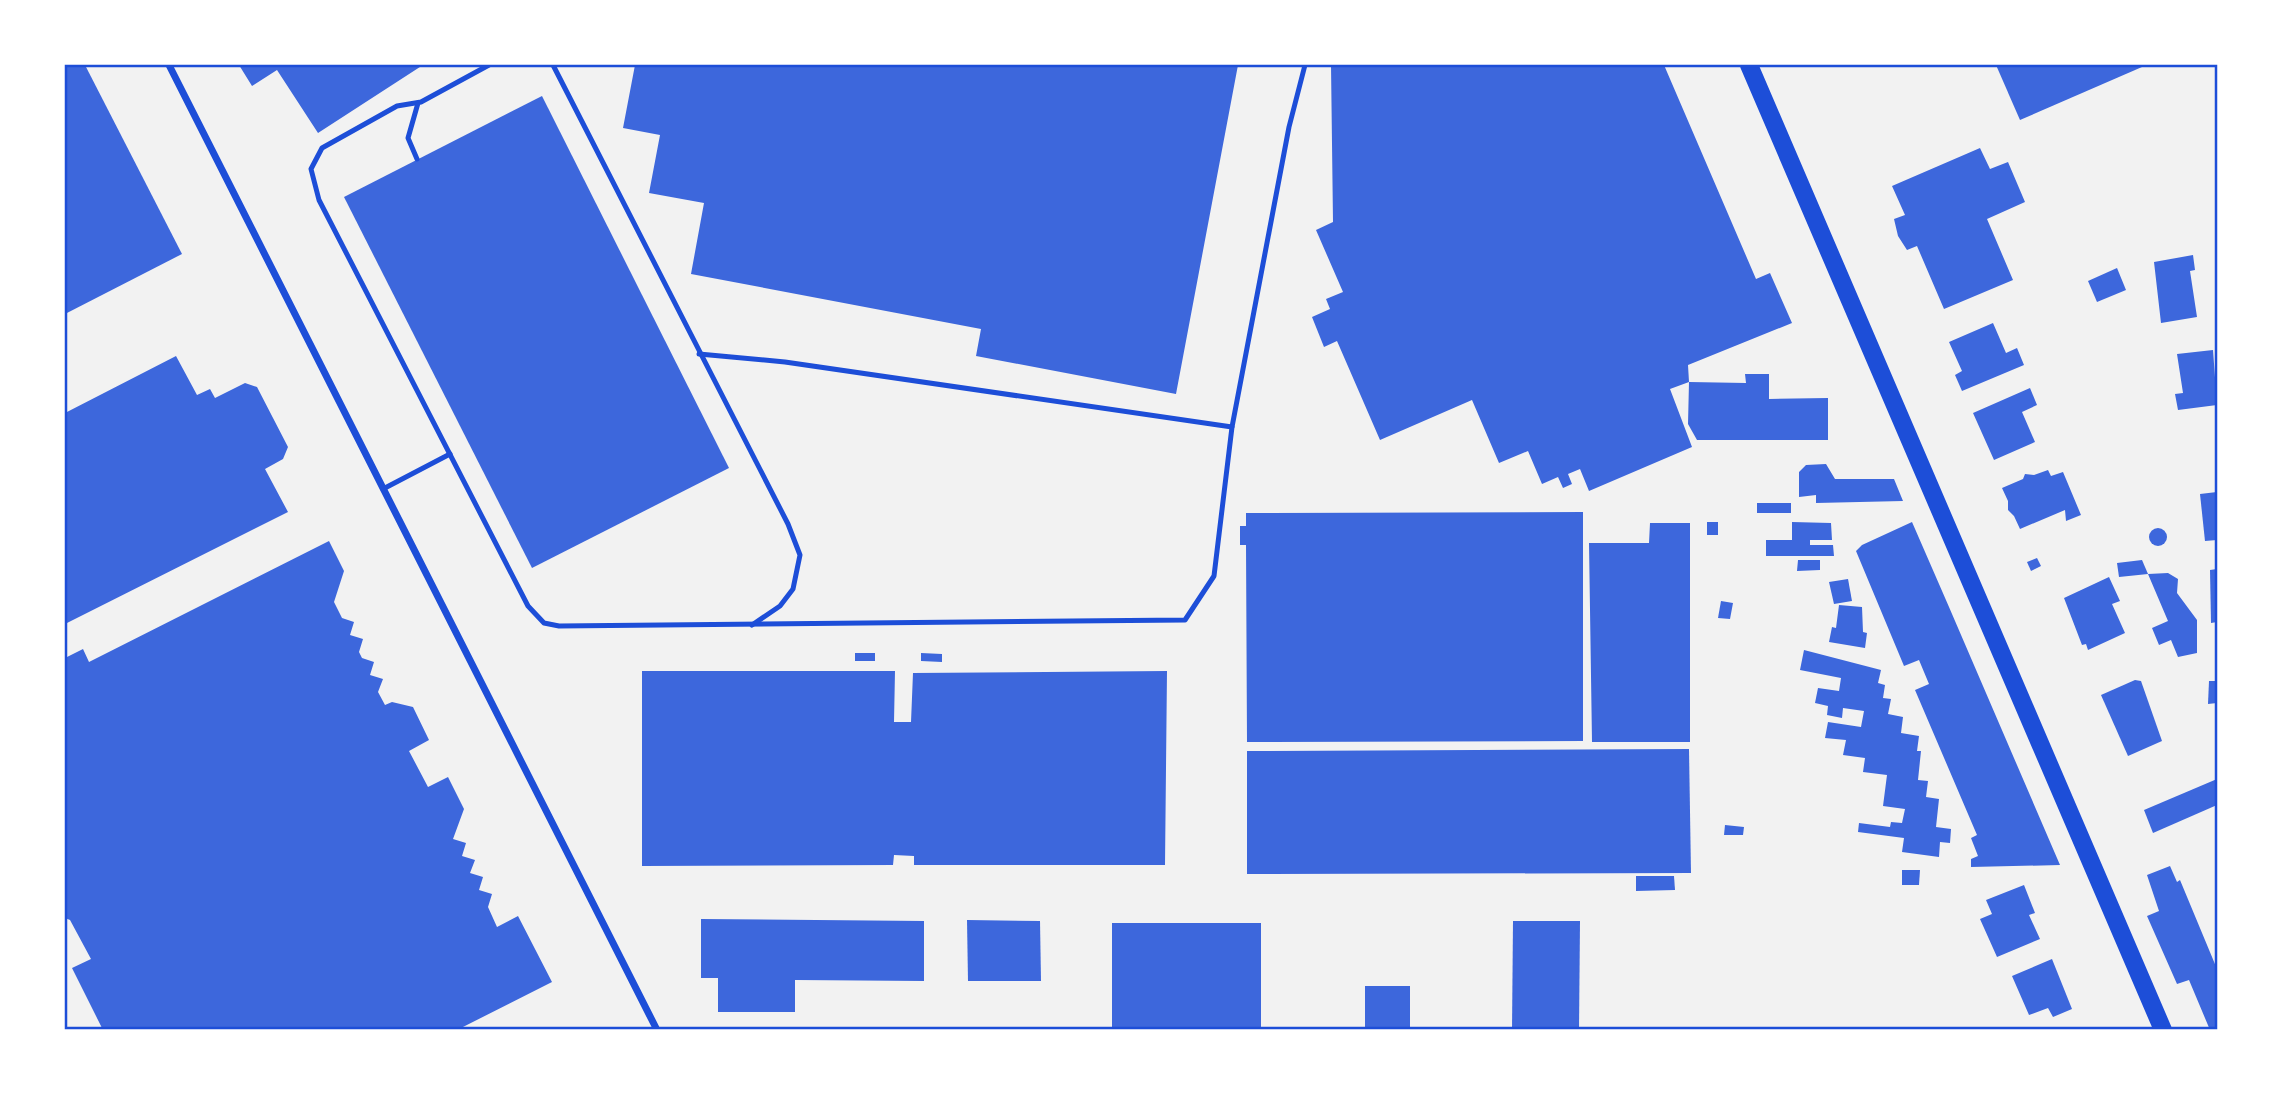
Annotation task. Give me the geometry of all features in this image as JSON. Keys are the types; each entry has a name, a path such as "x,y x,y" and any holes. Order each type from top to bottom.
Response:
{"main road":[{"path":"1749,65 2163,1030"}],"street":[{"path":"169,65 657,1030"}],"lane":[{"path":"489,65 418,103 397,106 329,143 316,155 312,179 319,200 527,606 544,623 559,626 1185,620 1214,576 1232,427 1289,127 1305,65"},
{"path":"553,65 788,524 800,555 793,589 780,606 752,625"},
{"path":"417,159 408,138 418,103"},
{"path":"699,354 785,362 1232,427"},
{"path":"383,489 450,454"}],"building":[{"path":"65,65 85,65 182,254 65,314"},
{"path":"239,65 423,65 318,133 277,70 252,86"},
{"path":"635,65 1238,65 1176,394 976,356 981,329 691,274 704,203 649,193 660,135 623,128"},
{"path":"1331,65 1664,65 1756,279 1770,273 1792,323 1688,365 1689,382 1670,389 1692,447 1589,491 1580,469 1568,474 1572,484 1563,488 1558,477 1542,484 1528,451 1499,463 1472,400 1380,440 1337,341 1324,347 1312,317 1330,309 1326,299 1343,292 1316,230 1333,222"},
{"path":"1996,65 2141,65 2142,67 2020,120"},
{"path":"542,96 729,468 532,568 344,197"},
{"path":"1980,148 1990,169 2008,162 2025,202 1987,219 2013,280 1944,309 1917,246 1907,250 1898,236 1894,219 1905,215 1892,186"},
{"path":"2193,255 2195,270 2190,271 2197,317 2161,323 2154,262"},
{"path":"2117,268 2126,290 2097,302 2088,281"},
{"path":"1993,323 2006,353 2017,348 2024,365 1962,391 1955,375 1962,371 1949,342"},
{"path":"2213,350 2217,405 2178,410 2175,394 2183,393 2177,354"},
{"path":"176,356 197,395 210,389 215,398 245,383 257,387 288,447 283,459 265,469 288,512 65,624 65,413"},
{"path":"1745,374 1769,374 1769,399 1828,398 1828,440 1697,440 1688,424 1689,382 1746,383"},
{"path":"2030,388 2037,405 2022,412 2035,442 1994,460 1973,413"},
{"path":"1826,464 1835,479 1894,479 1903,501 1816,503 1816,495 1799,497 1799,472 1806,465"},
{"path":"2048,470 2051,476 2063,472 2081,515 2066,521 2065,510 2020,529 2008,510 2008,501 2002,488 2023,479 2025,474 2034,475"},
{"path":"2217,492 2217,540 2205,541 2200,494"},
{"path":"1757,503 1791,503 1791,513 1757,513"},
{"path":"1583,512 1583,741 1247,742 1246,545 1240,545 1240,526 1246,526 1246,513"},
{"path":"1707,522 1718,522 1718,535 1707,535"},
{"path":"1792,522 1831,523 1832,540 1810,540 1810,545 1833,545 1834,556 1766,556 1766,540 1792,540"},
{"path":"1912,522 2060,865 1971,867 1971,859 1978,856 1971,838 1977,835 1915,690 1929,684 1919,660 1904,666 1856,551 1862,545"},
{"path":"1650,523 1690,523 1690,742 1592,742 1589,543 1649,543"},
{"path":"2158,528 2164,531 2167,537 2164,543 2158,546 2152,543 2149,537 2152,531"},
{"path":"329,541 344,571 334,602 342,618 354,622 350,635 363,639 359,652 362,658 374,662 370,675 383,679 378,692 385,705 392,702 413,707 429,740 409,751 428,787 448,777 464,809 453,839 466,843 462,856 475,860 470,873 483,877 479,890 492,894 488,907 497,927 518,916 552,982 457,1030 103,1030 72,968 91,959 70,920 65,918 65,658 83,649 89,662"},
{"path":"2037,558 2041,566 2031,571 2027,562"},
{"path":"1798,560 1820,560 1820,570 1797,571"},
{"path":"2142,560 2148,574 2119,577 2117,563"},
{"path":"2217,569 2217,622 2211,623 2210,570"},
{"path":"2168,573 2178,579 2177,593 2197,620 2197,653 2178,657 2171,640 2159,645 2152,628 2168,621 2148,574"},
{"path":"2109,577 2120,601 2112,604 2125,633 2088,650 2086,644 2082,645 2064,598"},
{"path":"1848,579 1852,601 1834,604 1829,582"},
{"path":"1721,601 1733,603 1730,619 1718,618"},
{"path":"1839,605 1862,607 1863,632 1867,633 1865,648 1829,642 1832,627 1836,628"},
{"path":"1804,650 1881,670 1878,683 1885,685 1883,698 1891,699 1888,714 1903,717 1901,733 1919,736 1917,751 1921,751 1918,780 1928,781 1926,797 1939,799 1936,827 1951,829 1950,843 1940,842 1939,857 1902,852 1904,838 1858,832 1859,823 1890,827 1891,822 1902,823 1905,809 1883,806 1887,775 1863,772 1865,758 1843,755 1846,740 1825,738 1828,722 1861,727 1864,711 1843,708 1842,718 1827,715 1828,706 1815,703 1818,688 1839,691 1841,678 1800,670"},
{"path":"855,653 875,653 875,661 855,661"},
{"path":"921,653 942,654 942,662 921,661"},
{"path":"642,671 895,671 894,722 911,722 913,673 1167,671 1165,865 914,865 914,856 894,855 893,865 642,866"},
{"path":"2135,680 2141,681 2162,741 2128,756 2101,695"},
{"path":"2209,681 2217,681 2217,703 2208,704"},
{"path":"1689,749 1691,873 1247,874 1247,751"},
{"path":"2217,779 2217,805 2153,833 2144,810"},
{"path":"1725,825 1744,827 1743,835 1724,835"},
{"path":"2170,866 2177,882 2180,880 2217,969 2217,1030 2210,1030 2189,980 2177,984 2147,916 2159,911 2147,875"},
{"path":"1902,870 1920,870 1919,885 1902,885"},
{"path":"1636,876 1674,876 1675,890 1636,891"},
{"path":"2024,885 2035,913 2029,915 2040,939 1997,957 1980,919 1992,914 1986,900"},
{"path":"701,919 924,921 924,981 795,980 795,1012 718,1012 718,978 701,978"},
{"path":"967,920 1040,921 1041,981 968,981"},
{"path":"1513,921 1580,921 1579,1030 1512,1030"},
{"path":"1112,923 1261,923 1261,1030 1112,1030"},
{"path":"2052,959 2072,1009 2053,1017 2048,1008 2029,1015 2012,976"},
{"path":"1365,986 1410,986 1410,1030 1365,1030"}]}
